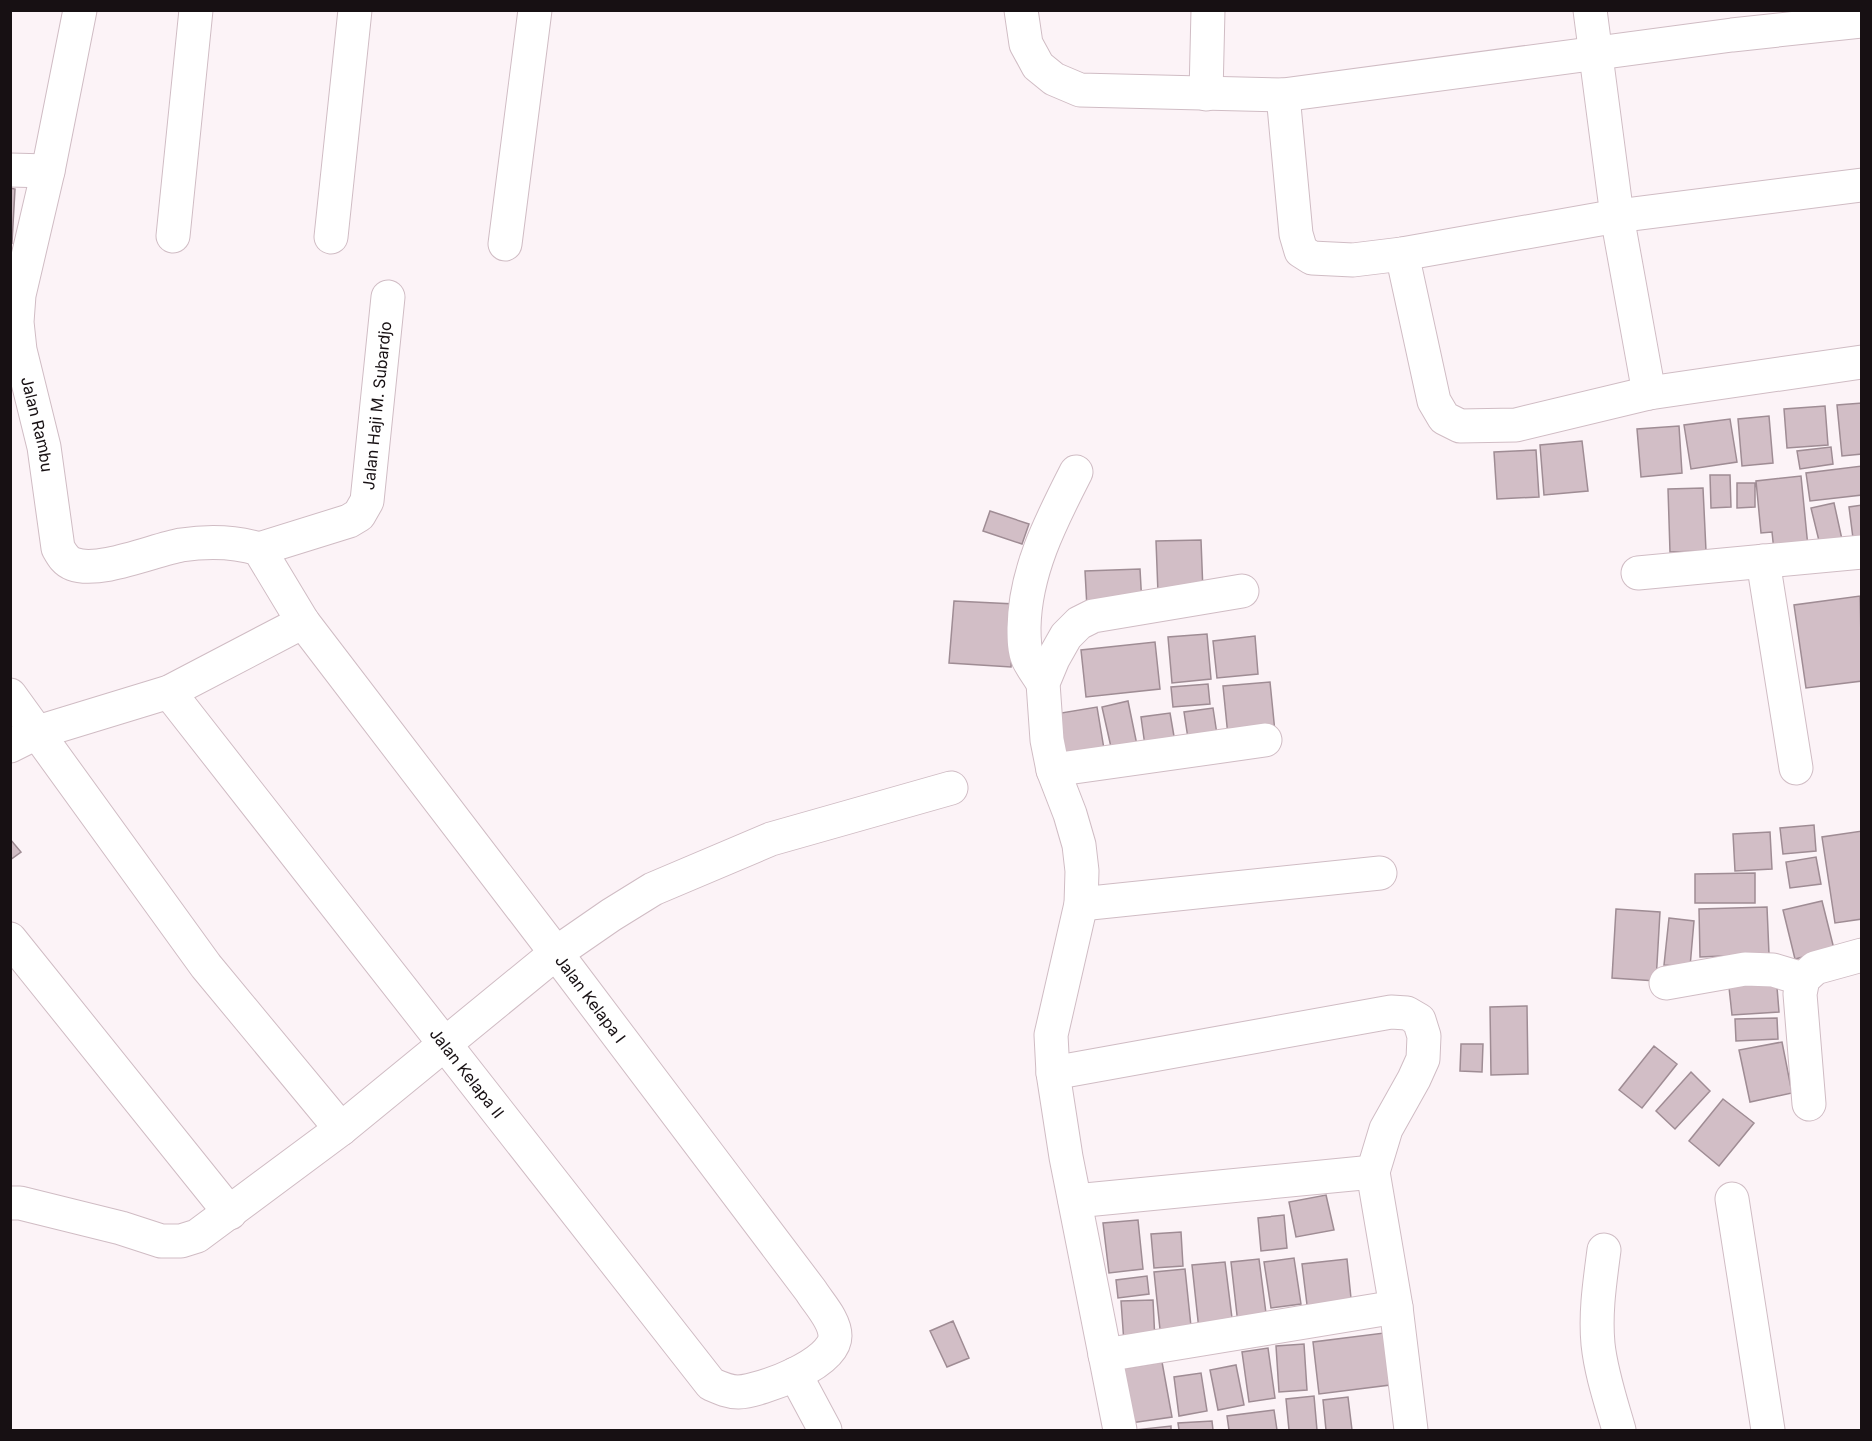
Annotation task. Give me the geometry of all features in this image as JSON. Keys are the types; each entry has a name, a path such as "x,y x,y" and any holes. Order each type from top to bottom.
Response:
{"street":[{"name":"Jalan Rambu","path":"80,10 48,171 19,295 17,322 20,350 44,447 58,548 65,559 73,564 84,566 111,563 181,545 215,542 239,543 259,549"},
{"path":"173,236 196,10"},
{"path":"331,237 355,10"},
{"path":"505,244 535,10"},
{"path":"1021,10 1026,44 1038,66 1054,79 1080,90 1283,95 1596,55 1731,35 1861,22 1860,10"},
{"path":"1206,94 1208,10"},
{"path":"1590,10 1617,216 1649,393"},
{"path":"1283,95 1296,234 1301,251 1312,258 1353,260 1402,254 1617,216 1862,185"},
{"path":"10,170 48,171"},
{"path":"1402,254 1434,401 1444,418 1460,426 1515,425 1649,393 1862,362"},
{"name":"Jalan Haji M. Subardjo","path":"259,549 349,521 359,515 368,501 388,297"},
{"path":"1043,683 1028,659 1024,641 1025,610 1034,568 1051,522 1076,472"},
{"path":"24,739 170,692 303,622 259,549"},
{"path":"1638,573 1862,552"},
{"path":"1763,561 1796,768"},
{"path":"1120,1431 1075,1202 1053,1073 1051,1035 1081,904 1082,871 1079,845 1053,770 1047,740 1043,683 1066,636 1079,623 1093,616 1242,591"},
{"name":"Jalan Kelapa I","path":"303,622 811,1291 833,1326 835,1338 826,1354 795,1374"},
{"name":"Jalan Kelapa II","path":"170,692 711,1384 736,1392 758,1389 795,1374"},
{"path":"10,695 24,739 206,966 341,1129"},
{"path":"1053,770 1265,740"},
{"path":"14,1199 122,1228 160,1241 181,1241 197,1236 341,1129 556,953 611,915 653,890 771,839 951,788"},
{"path":"1081,904 1380,873"},
{"path":"10,939 230,1213"},
{"path":"1809,1104 1800,994 1803,979 1815,968 1862,955"},
{"path":"1666,983 1745,969 1773,970 1803,979"},
{"path":"1053,1073 1391,1012 1407,1013 1419,1020 1424,1036 1423,1059 1386,1129 1373,1172 1396,1307 1411,1431"},
{"path":"1075,1202 1373,1172"},
{"path":"1732,1200 1768,1431"},
{"path":"1604,1250 1597,1308 1598,1344 1619,1431"},
{"path":"1105,1354 1396,1307"},
{"path":"795,1374 825,1431"}],"building":[{"path":"10,188 15,189 12,243 10,242"},
{"path":"1862,403 1862,454 1842,456 1837,405"},
{"path":"1825,406 1828,445 1787,448 1784,409"},
{"path":"1769,416 1773,463 1742,466 1738,419"},
{"path":"1730,419 1737,462 1691,469 1684,425"},
{"path":"1679,426 1682,473 1641,477 1637,429"},
{"path":"1582,441 1588,491 1544,495 1540,445"},
{"path":"1831,447 1833,464 1800,469 1797,451"},
{"path":"1536,450 1539,497 1497,499 1494,452"},
{"path":"1862,466 1862,495 1810,501 1806,473"},
{"path":"1710,475 1730,475 1731,507 1711,508"},
{"path":"1801,476 1808,547 1774,551 1772,532 1761,533 1756,481"},
{"path":"1737,483 1755,483 1755,507 1737,508"},
{"path":"1703,488 1706,551 1670,552 1668,489"},
{"path":"1834,503 1843,544 1821,549 1811,508"},
{"path":"1862,505 1862,545 1854,546 1849,507"},
{"path":"990,511 1029,524 1022,544 983,531"},
{"path":"1201,540 1203,592 1158,593 1156,541"},
{"path":"1140,569 1142,605 1087,608 1085,571"},
{"path":"1860,596 1862,681 1806,688 1794,605"},
{"path":"954,601 1015,604 1011,667 949,663"},
{"path":"1207,634 1211,679 1172,683 1168,637"},
{"path":"1255,636 1258,674 1217,678 1213,641"},
{"path":"1155,642 1160,689 1086,697 1081,650"},
{"path":"1270,682 1275,732 1228,736 1223,686"},
{"path":"1208,684 1210,704 1173,707 1171,687"},
{"path":"1128,701 1138,750 1113,756 1102,707"},
{"path":"1097,707 1105,755 1063,762 1055,714"},
{"path":"1213,708 1218,741 1189,745 1184,712"},
{"path":"1170,713 1176,748 1146,753 1141,717"},
{"path":"1814,825 1816,851 1783,854 1780,828"},
{"path":"1862,831 1862,919 1835,923 1822,837"},
{"path":"1770,832 1772,869 1735,871 1733,834"},
{"path":"10,839 21,852 10,860"},
{"path":"1816,857 1821,884 1790,888 1786,862"},
{"path":"1755,873 1755,903 1695,903 1695,874"},
{"path":"1822,901 1834,949 1795,959 1783,910"},
{"path":"1767,907 1769,954 1700,957 1699,909"},
{"path":"1616,909 1660,912 1656,981 1612,978"},
{"path":"1669,918 1694,921 1690,967 1664,965"},
{"path":"1776,975 1779,1012 1732,1015 1728,978"},
{"path":"1527,1006 1528,1074 1491,1075 1490,1007"},
{"path":"1777,1018 1778,1039 1736,1041 1735,1019"},
{"path":"1782,1042 1792,1093 1750,1102 1739,1050"},
{"path":"1461,1044 1483,1044 1482,1072 1460,1071"},
{"path":"1654,1046 1677,1064 1642,1108 1619,1090"},
{"path":"1691,1072 1710,1091 1675,1129 1656,1111"},
{"path":"1723,1099 1754,1123 1719,1166 1689,1141"},
{"path":"1326,1195 1334,1230 1296,1237 1289,1202"},
{"path":"1284,1215 1287,1248 1261,1251 1258,1218"},
{"path":"1138,1220 1143,1269 1109,1273 1103,1223"},
{"path":"1181,1232 1183,1266 1154,1268 1151,1234"},
{"path":"1294,1258 1301,1304 1271,1308 1264,1262"},
{"path":"1259,1259 1267,1321 1238,1324 1231,1262"},
{"path":"1347,1259 1352,1308 1308,1313 1302,1264"},
{"path":"1225,1262 1233,1326 1199,1330 1192,1265"},
{"path":"1185,1269 1192,1336 1161,1339 1154,1272"},
{"path":"1147,1276 1149,1294 1118,1298 1116,1280"},
{"path":"1153,1300 1155,1341 1124,1343 1121,1301"},
{"path":"953,1321 969,1358 947,1367 930,1331"},
{"path":"1384,1333 1390,1385 1319,1394 1313,1342"},
{"path":"1304,1344 1307,1390 1279,1392 1276,1346"},
{"path":"1268,1348 1275,1398 1249,1402 1242,1352"},
{"path":"1162,1362 1172,1417 1131,1423 1121,1369"},
{"path":"1236,1365 1244,1405 1218,1410 1210,1370"},
{"path":"1201,1373 1207,1411 1179,1416 1174,1377"},
{"path":"1314,1396 1317,1430 1289,1430 1286,1399"},
{"path":"1348,1397 1352,1430 1326,1430 1323,1400"},
{"path":"1274,1410 1277,1430 1229,1430 1227,1416"},
{"path":"1212,1421 1213,1430 1179,1430 1178,1423"},
{"path":"1171,1426 1171,1430 1135,1430"}]}
